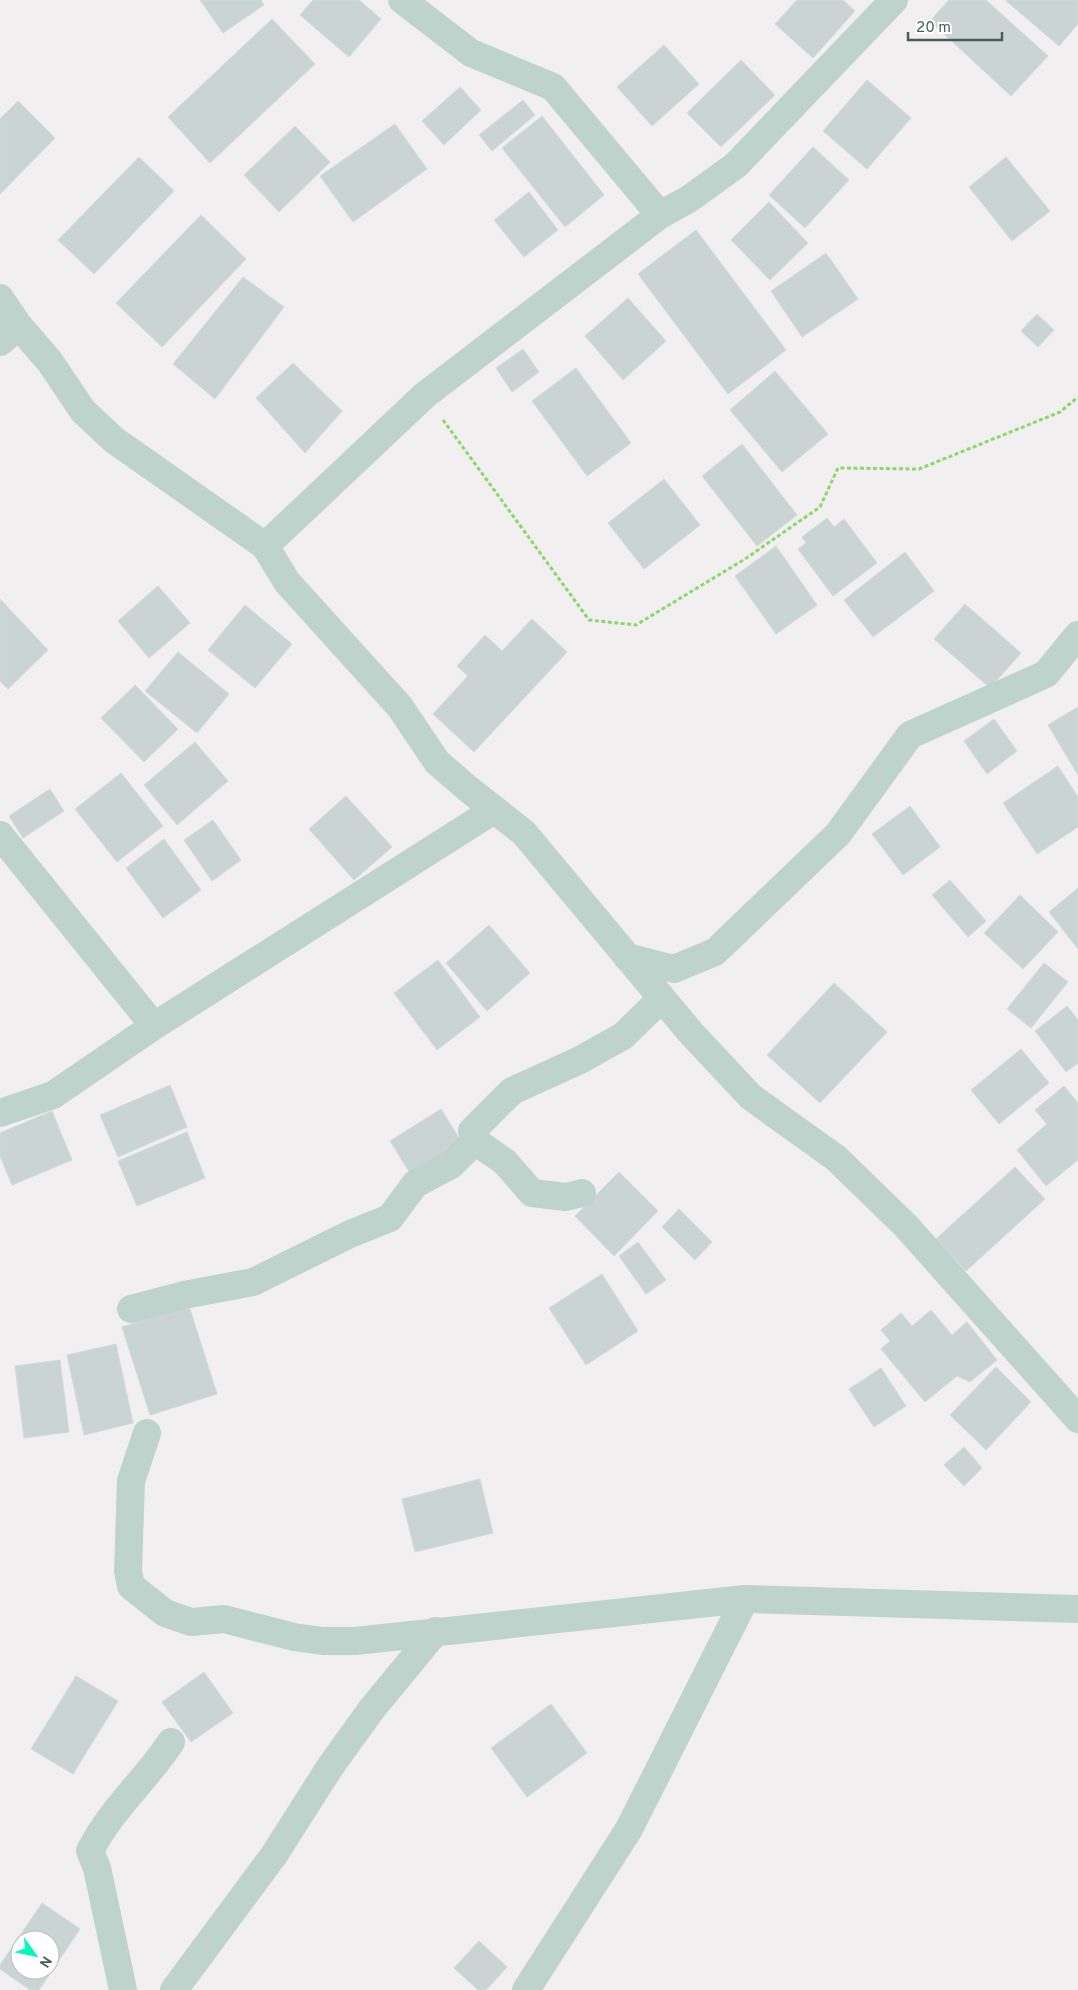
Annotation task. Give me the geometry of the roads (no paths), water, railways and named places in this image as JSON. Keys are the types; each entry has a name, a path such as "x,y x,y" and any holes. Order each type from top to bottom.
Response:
{"street":[{"path":"402,0 471,53 553,87 660,216"},
{"path":"265,546 425,395 660,216 736,165 894,0"},
{"path":"0,298 9,334 50,362 83,411 114,440 265,546 287,582 400,707 437,762 524,833 691,1033 751,1097 836,1158 906,1226 1078,1419"},
{"path":"627,957 674,969 715,952 838,834 910,734 1046,674 1078,635"},
{"path":"0,1114 53,1095 154,1026 494,810"},
{"path":"0,835 154,1026"},
{"path":"582,1193 566,1197 532,1193 505,1162 475,1141 472,1131 512,1091 580,1060 623,1036 662,998"},
{"path":"131,1309 184,1295 253,1282 350,1234 390,1218 415,1184 451,1165 475,1141"},
{"path":"147,1434 131,1480 128,1571 131,1586 165,1613 191,1622 224,1619 294,1637 323,1641 355,1641 745,1599 1078,1609"},
{"path":"526,1990 629,1829 745,1599"},
{"path":"174,1990 274,1855 330,1767 371,1710 436,1631"},
{"path":"123,1990 97,1868 90,1851 101,1829 117,1807 159,1760 172,1742"}]}
